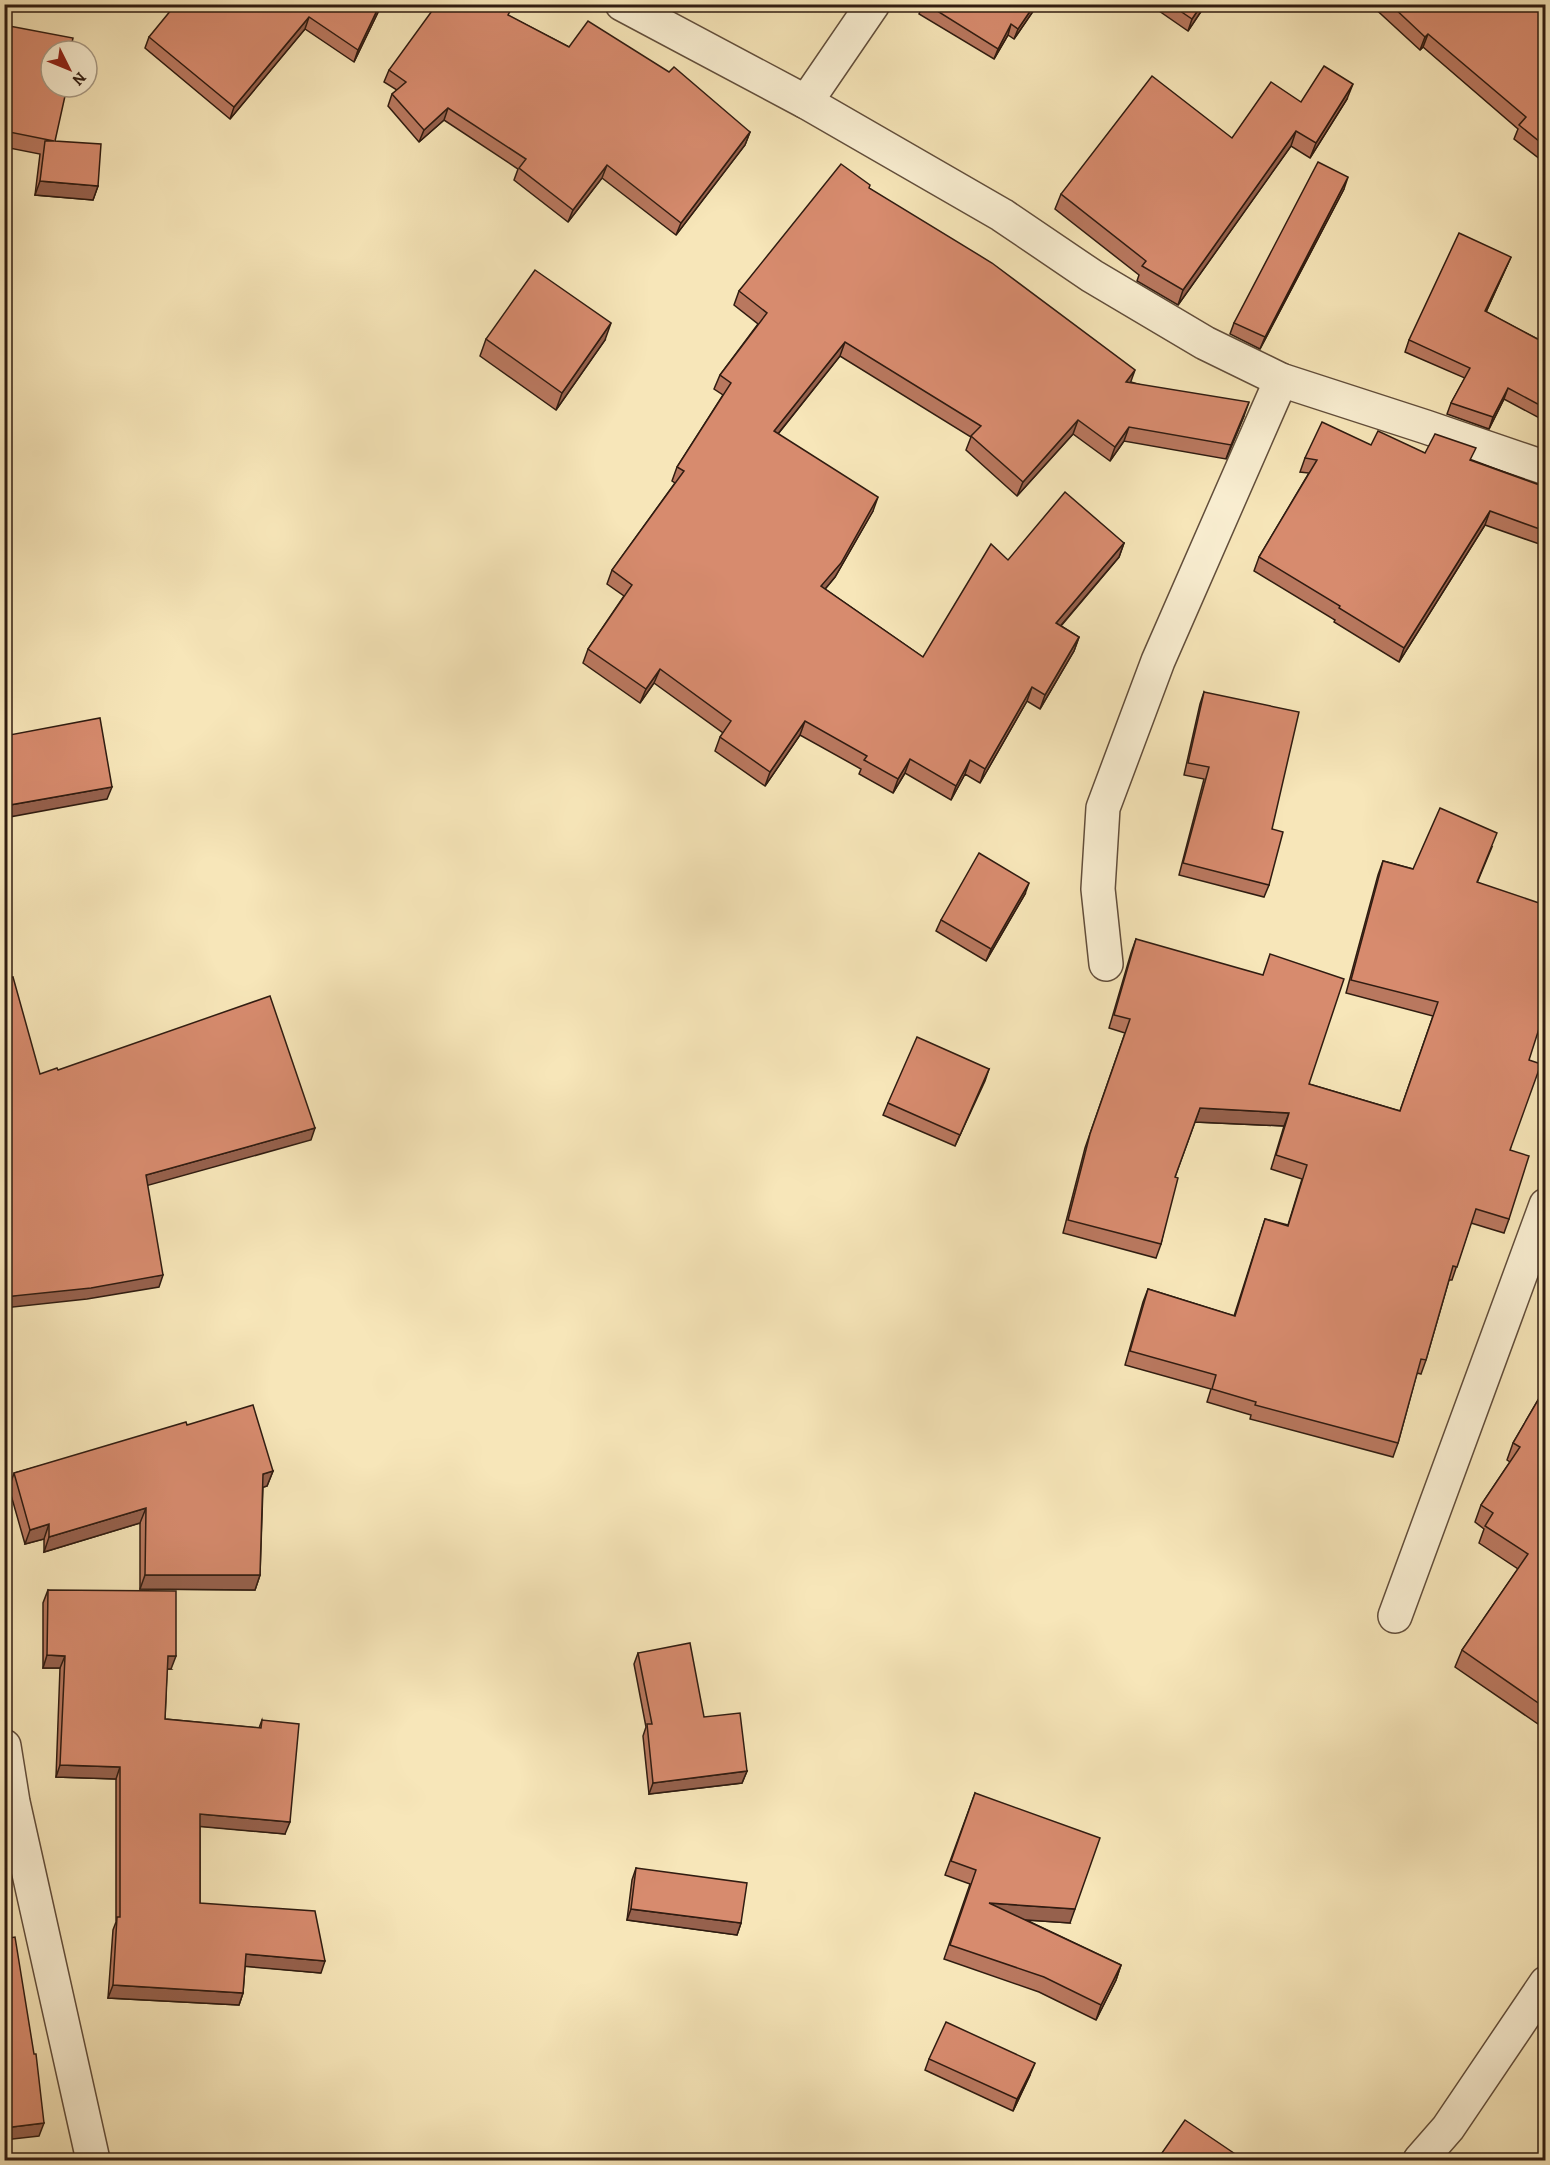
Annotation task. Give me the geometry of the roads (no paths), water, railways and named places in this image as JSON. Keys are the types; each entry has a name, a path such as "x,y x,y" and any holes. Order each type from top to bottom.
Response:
{"street":[{"path":"622,4 806,102 1002,215 1092,276 1205,343 1281,380 1426,426 1545,468"},
{"path":"806,102 873,4"},
{"path":"1106,964 1098,889 1103,808 1158,661 1281,380"},
{"path":"1395,1616 1545,1205"},
{"path":"4,1746 9,1803 93,2160"},
{"path":"1420,2160 1448,2128 1545,1983"}]}
